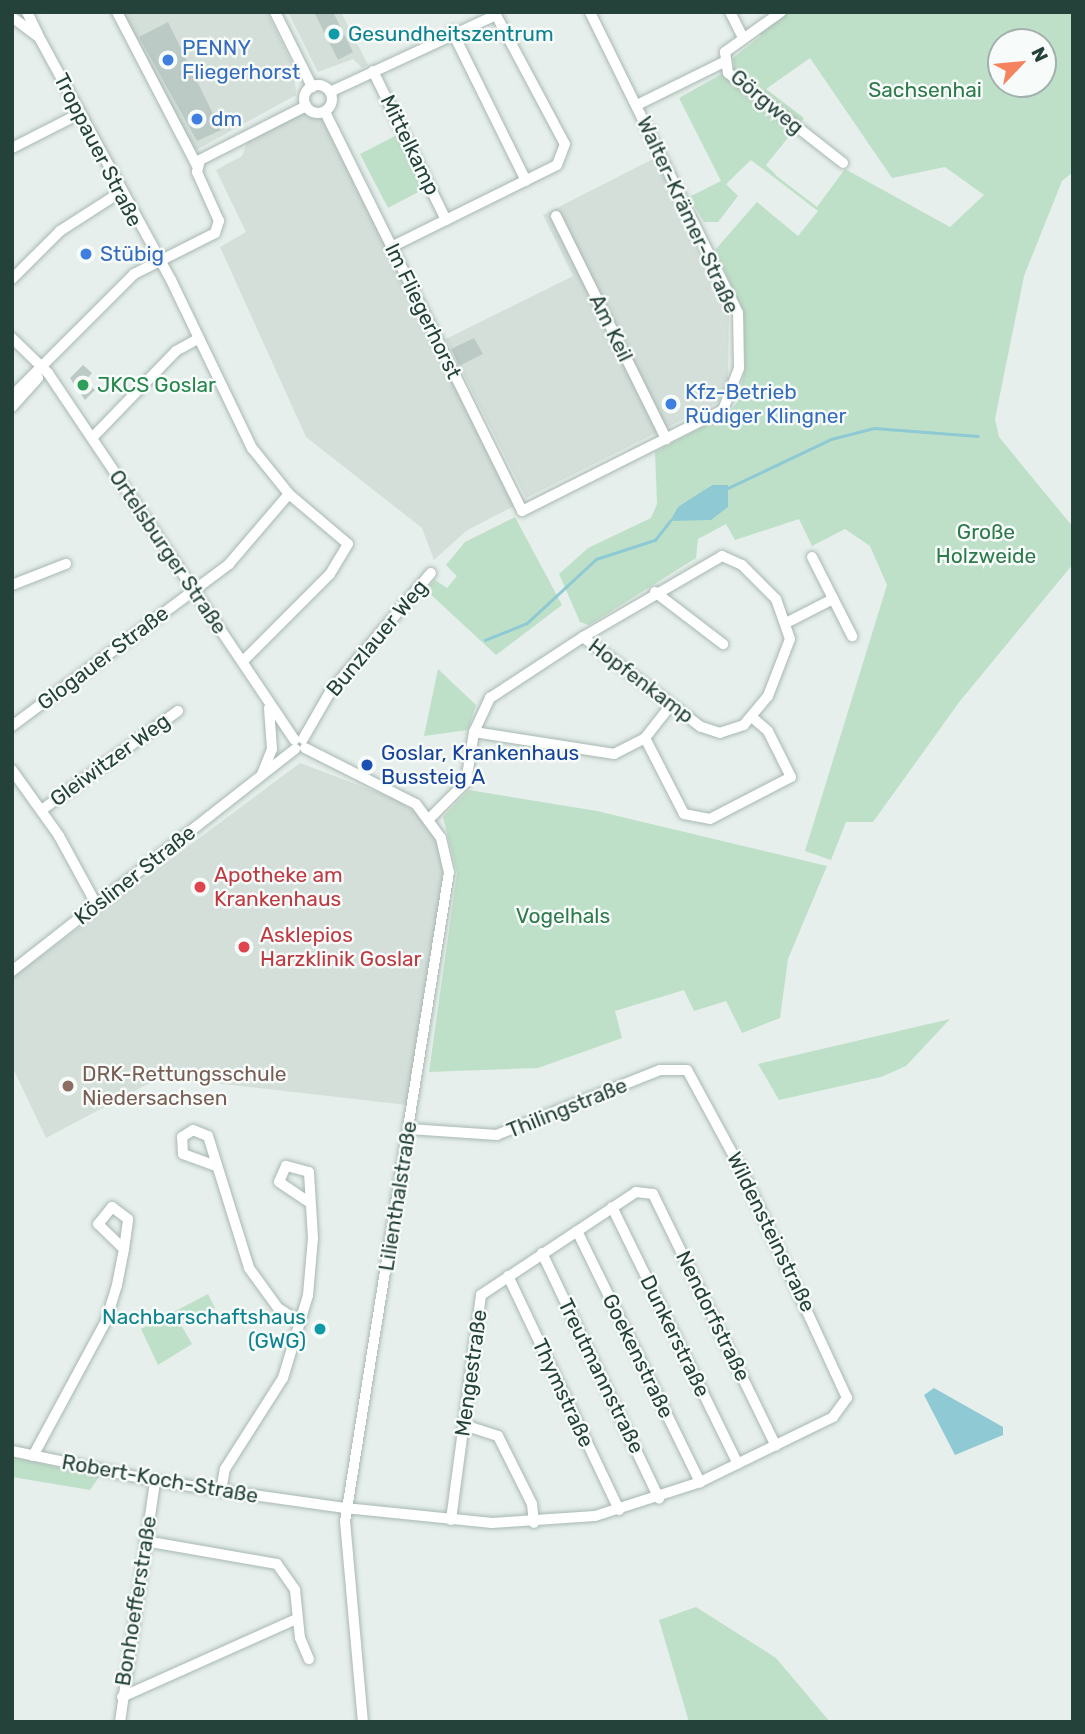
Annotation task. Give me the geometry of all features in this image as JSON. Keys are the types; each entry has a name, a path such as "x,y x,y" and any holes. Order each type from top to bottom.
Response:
{"street":[{"name":"Troppauer Straße","path":"27,12 252,448 289,494 348,544 330,574 242,662"},
{"path":"12,396 134,274 219,228 197,166 117,12"},
{"path":"275,12 312,87 306,106"},
{"name":"Walter-Krämer-Straße","path":"522,511 666,439 732,398 739,368 738,313 590,12"},
{"path":"730,12 743,37"},
{"name":"Görgweg","path":"780,12 725,51 724,62 745,88 843,163"},
{"name":"Mittelkamp","path":"330,92 452,31 496,15 513,38 566,151 561,162 391,247"},
{"name":"Troppauer Straße","path":"12,17 39,37"},
{"path":"452,31 526,181"},
{"path":"637,105 724,62"},
{"name":"Mittelkamp","path":"373,71 446,220"},
{"path":"197,166 216,149 306,106 325,112 330,92 312,87"},
{"name":"Im Fliegerhorst","path":"325,112 522,511"},
{"path":"12,148 79,114"},
{"path":"12,279 60,231 119,193"},
{"name":"Am Keil","path":"556,216 666,439"},
{"name":"Ortelsburger Straße","path":"12,338 43,367 194,589 267,702 299,744"},
{"path":"92,438 176,351 198,339"},
{"path":"12,407 43,367"},
{"name":"Glogauer Straße","path":"12,726 253,543 289,494"},
{"name":"Hopfenkamp","path":"752,717 732,732 713,732 671,705 583,637 712,558 729,557 776,599 788,622"},
{"path":"812,557 852,636"},
{"path":"12,585 66,564"},
{"name":"Bunzlauer Weg","path":"299,744 330,692 431,573"},
{"path":"655,592 723,644"},
{"path":"645,738 684,814 710,819 791,777 768,730 752,717 778,676 790,639 788,622 834,599"},
{"path":"430,818 463,787 474,732 497,691 583,637"},
{"path":"259,780 272,749 267,702"},
{"path":"474,732 614,754 645,738 671,705"},
{"name":"Gleiwitzer Weg","path":"43,809 178,711"},
{"name":"Kösliner Straße","path":"12,971 259,780 299,744"},
{"name":"Lilienthalstraße","path":"299,744 399,791 430,818 446,852 448,890 347,1508 363,1722"},
{"path":"12,770 43,809 96,904"},
{"name":"Thilingstraße","path":"409,1129 497,1135 681,1067"},
{"name":"Wildensteinstraße","path":"681,1067 699,1084 737,1162 844,1383 845,1405"},
{"path":"216,1166 249,1268 278,1308 300,1323"},
{"name":"Mengestraße","path":"452,1520 481,1295 612,1207 645,1191"},
{"name":"Nendorfstraße","path":"645,1191 653,1194 776,1446"},
{"path":"220,1491 225,1469 283,1378 300,1323 312,1268 310,1203"},
{"name":"Dunkerstraße","path":"612,1207 738,1464"},
{"name":"Goekenstraße","path":"577,1231 700,1482"},
{"path":"33,1456 97,1343 124,1249"},
{"name":"Treutmannstraße","path":"542,1253 660,1498"},
{"name":"Thymstraße","path":"508,1276 619,1510"},
{"name":"Robert-Koch-Straße","path":"12,1451 155,1481 309,1504 452,1520 534,1523 619,1510 660,1498 776,1446 845,1405"},
{"path":"464,1425 498,1436 532,1504 534,1523"},
{"name":"Bonhoefferstraße","path":"120,1722 155,1481"},
{"path":"145,1541 277,1564 295,1590 296,1619 309,1659"},
{"path":"122,1697 296,1619"}],"shaded area":[{"path":"119,12 267,12 294,68 296,95 189,154"},
{"path":"288,12 341,12 368,65 362,68 353,59 318,72"},
{"path":"305,113 321,117 514,506 466,531 434,560 422,528 306,437 220,247 246,232 216,170 242,156 248,140"},
{"path":"655,158 729,312 728,379 720,401 526,498 446,339 573,276 543,215"},
{"name":"Asklepios Harzklinik Goslar","path":"300,763 395,799 426,819 438,841 446,877 407,1105 161,1077 46,1138 12,1066 12,978"}],"green space":[{"path":"774,12 1073,12 1073,172 1062,181 1024,276 995,419 999,437 1073,527 1073,564 960,701 873,822 846,822 831,860 805,851 887,585 870,546 845,529 812,546 799,519 735,540 726,524 698,539 696,558 589,625 580,622 559,574 588,548 651,518 657,504 655,452 729,413 738,401 745,368 743,310 715,250 757,202 798,236 818,211 751,160 726,184 738,196 718,222 704,222 689,197 721,181 679,98 734,67 733,58 761,36 754,27","holes":["810,58 892,178 945,167 984,195 950,227 845,169 817,207 778,177 766,165 804,118 766,89","711,485 728,507 678,507 697,497"]},
{"path":"399,134 426,188 388,208 360,154"},
{"path":"515,517 562,605 496,655 426,590 435,580 447,588 457,576 446,565 465,542"},
{"path":"438,669 476,705 468,730 424,736"},
{"name":"Vogelhals","path":"469,790 597,811 827,866 788,959 780,1018 742,1033 726,1001 694,1011 684,990 615,1011 622,1038 538,1068 429,1072 457,873 443,817"},
{"path":"950,1019 906,1066 881,1077 779,1100 758,1064"},
{"path":"208,1294 215,1308 181,1325 192,1344 158,1365 141,1329"},
{"path":"12,1457 99,1477 90,1490 12,1477"},
{"path":"696,1607 776,1658 830,1722 689,1722 659,1620"}],"water":[{"path":"712,485 728,485 728,507 711,520 670,521 678,507"},
{"path":"934,1388 1003,1427 1003,1435 955,1455 924,1395"}],"building":[{"name":"Gesundheitszentrum","path":"314,12 333,12 353,52 338,60"},
{"path":"168,22 221,130 197,141 139,37"},
{"path":"474,338 483,354 459,366 451,349"},
{"name":"JKCS Goslar","path":"83,365 92,373 85,381 95,390 85,400 70,378"}],"waterway":[{"path":"728,488 831,439 874,428 978,436"},
{"path":"485,640 527,623 596,559 655,540 670,521"}],"place":[{"name":"Gesundheitszentrum","path":"334,34"},
{"name":"PENNY Fliegerhorst","path":"168,60"},
{"name":"dm","path":"197,119"},
{"name":"Stübig","path":"86,254"},
{"name":"JKCS Goslar","path":"83,385"},
{"name":"Kfz-Betrieb Rüdiger Klingner","path":"671,404"},
{"name":"Goslar, Krankenhaus Bussteig A","path":"367,765"},
{"name":"Apotheke am Krankenhaus","path":"200,887"},
{"name":"Asklepios Harzklinik Goslar","path":"244,947"},
{"name":"DRK-Rettungsschule Niedersachsen","path":"68,1086"},
{"name":"Nachbarschaftshaus (GWG)","path":"320,1329"}],"park label":[{"name":"Sachsenhai","path":"925,90"},
{"name":"Große Holzweide","path":"986,544"}]}
